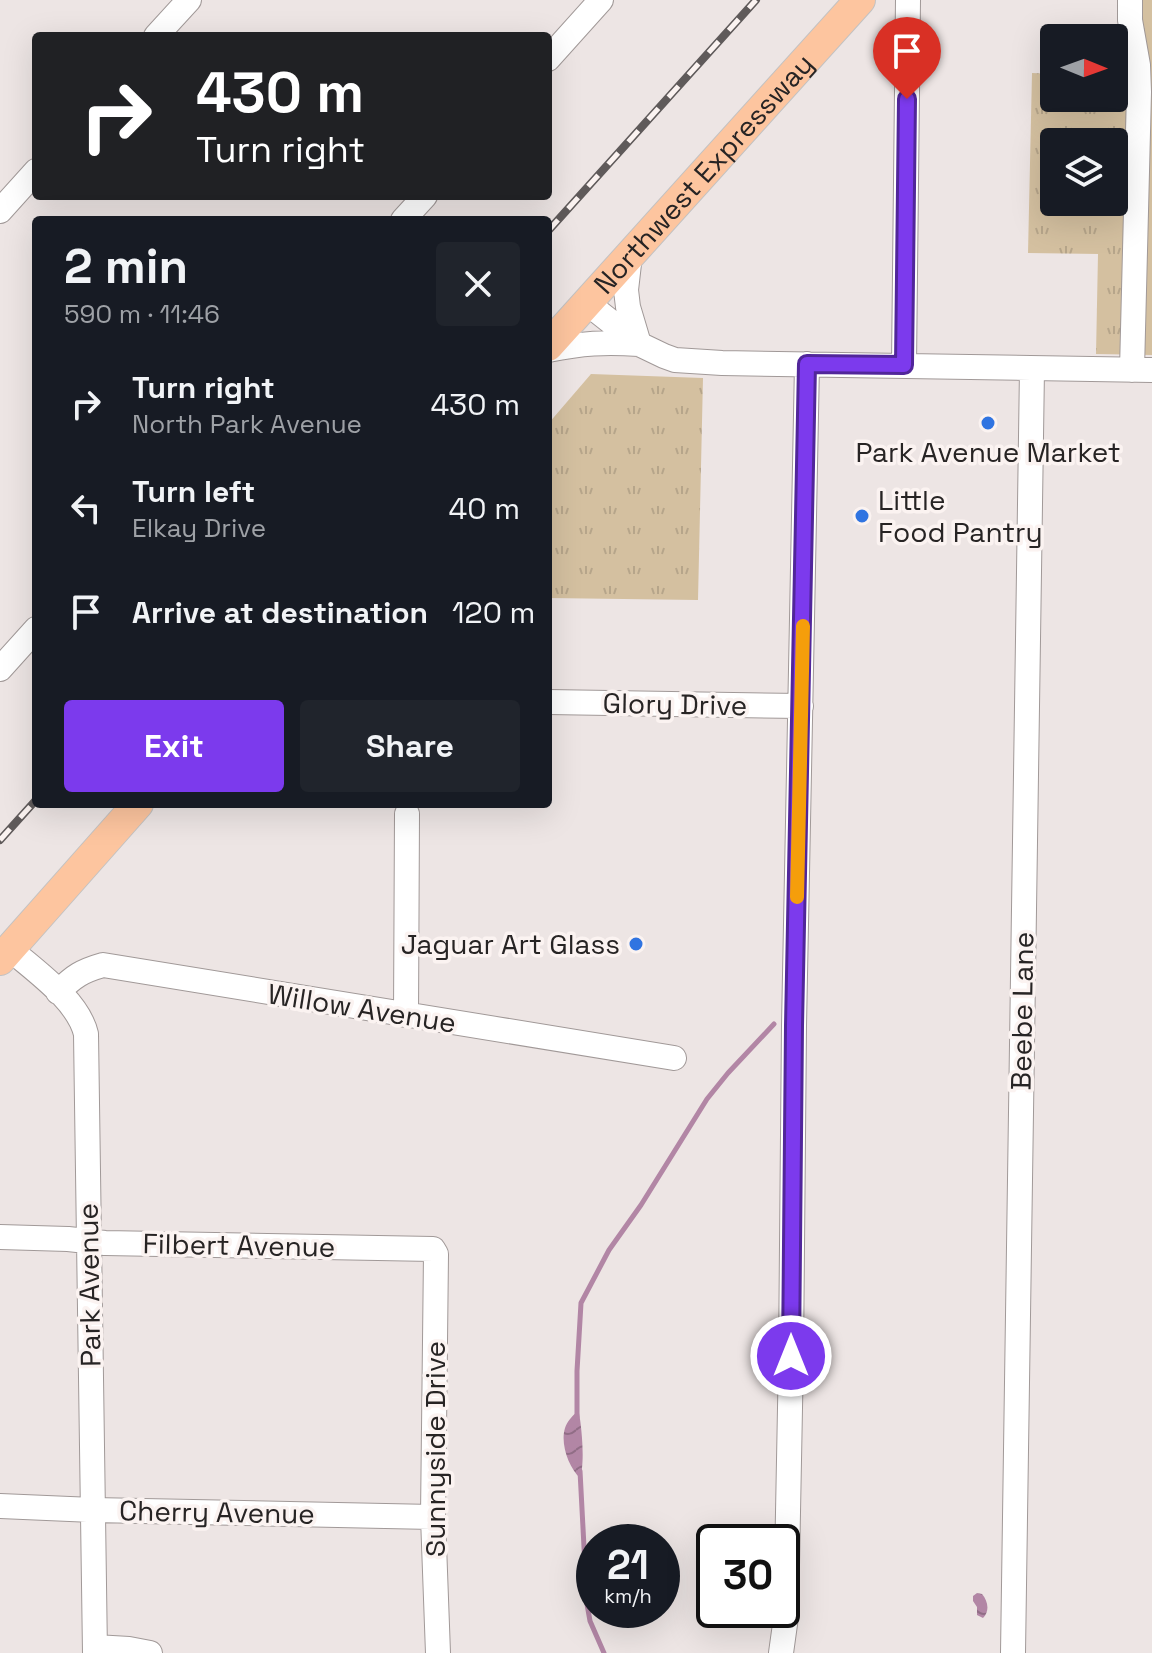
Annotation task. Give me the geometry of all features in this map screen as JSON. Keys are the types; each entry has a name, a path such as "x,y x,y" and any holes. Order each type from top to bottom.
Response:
{"main road":[{"name":"Northwest Expressway","path":"552,343 860,0"},
{"path":"5,954 134,808"}],"street":[{"path":"160,32 189,0"},
{"path":"552,55 601,0"},
{"path":"904,365 908,0"},
{"path":"587,303 639,344 675,360 1142,370 1145,72 1130,20 1130,0"},
{"path":"0,211 32,175"},
{"path":"407,216 421,200"},
{"path":"630,255 626,290 639,344"},
{"path":"552,347 603,341 639,344"},
{"path":"781,1653 786,1617 791,1371 794,1026 807,364"},
{"name":"Beebe Lane","path":"1013,1653 1032,369"},
{"path":"0,669 32,633"},
{"name":"Glory Drive","path":"552,702 801,706"},
{"path":"406,1015 407,814"},
{"name":"Park Avenue","path":"5,954 58,992 76,1009 86,1034 95,1650"},
{"name":"Willow Avenue","path":"58,992 74,976 103,965 674,1058"},
{"name":"Filbert Avenue","path":"0,1237 430,1248"},
{"name":"Sunnyside Drive","path":"430,1248 436,1254 433,1517 438,1653"},
{"name":"Cherry Avenue","path":"0,1506 433,1517"},
{"path":"95,1650 129,1649 150,1653"}],"green space":[{"path":"1120,0 1152,0 1152,355 1096,354 1098,254 1028,253 1032,73 1040,73 1040,112 1128,112 1128,24 1119,24"},
{"path":"591,374 703,378 698,600 552,598 552,419"}],"water":[{"path":"577,1412 582,1446 580,1478 569,1462 564,1441 566,1426"},
{"path":"977,1593 982,1594 987,1603 983,1618 977,1615 973,1601"}],"waterway":[{"path":"577,1417 581,1303 609,1250 707,1099 774,1024"},
{"path":"580,1471 587,1604 590,1621 604,1653"}],"railway":[{"path":"552,227 756,0"},
{"path":"0,840 32,804"}],"slow traffic":[{"path":"797,897 803,626"}],"place":[{"name":"Park Avenue Market","path":"988,423"},
{"name":"Little Food Pantry","path":"862,516"},
{"name":"Jaguar Art Glass","path":"636,944"}],"route":[{"path":"791,1356 807,364 904,365 907,99"}]}
